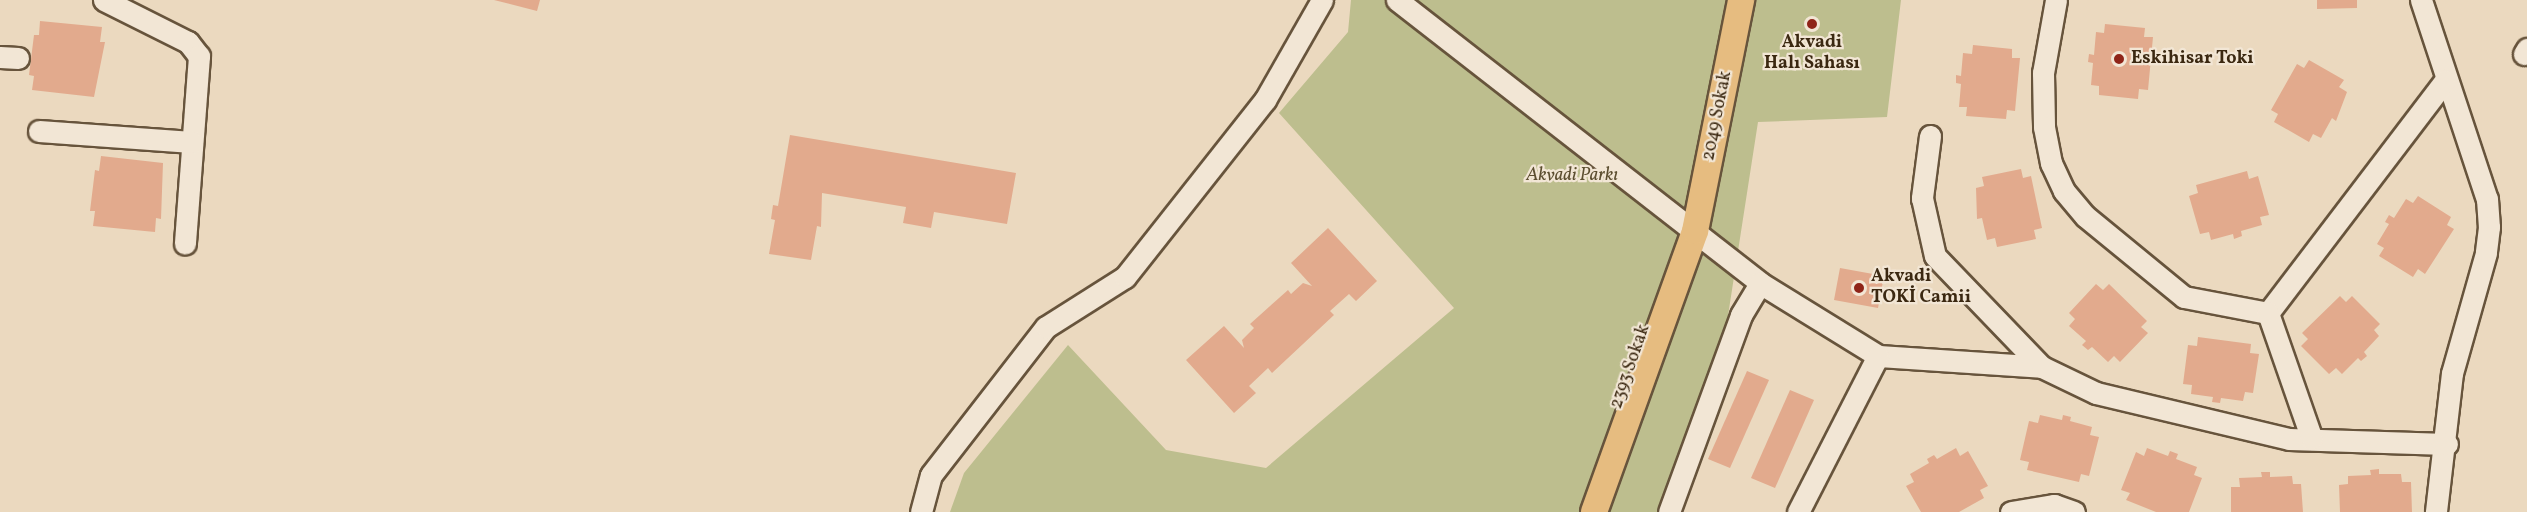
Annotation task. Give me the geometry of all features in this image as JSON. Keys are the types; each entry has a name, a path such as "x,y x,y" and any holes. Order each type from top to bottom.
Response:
{"main road":[{"name":"2049 Sokak","path":"1688,225 1723,0"},
{"name":"2049 Sokak","path":"1688,225 1741,0"},
{"name":"2393 Sokak","path":"1577,512 1688,225"},
{"name":"2393 Sokak","path":"1593,512 1688,225"}],"street":[{"path":"104,0 188,42 199,56 185,243"},
{"path":"921,512 931,475 1046,327 1125,277 1264,100 1322,0"},
{"path":"1397,0 1760,283 1878,356 2042,367"},
{"path":"2056,0 2043,73 2044,127 2051,163 2064,191 2085,216 2184,297 2268,313"},
{"path":"2421,0 2445,81 2487,199 2489,227 2486,253 2452,373 2447,444 2436,512"},
{"path":"2268,313 2445,81"},
{"path":"39,131 192,142"},
{"path":"1930,136 1922,198 1935,256 2042,367 2096,393 2277,436 2447,444"},
{"path":"1669,512 1741,315 1760,283"},
{"path":"2268,313 2312,439"},
{"path":"1798,512 1878,356"},
{"path":"2011,512 2054,505 2074,512"}],"green space":[{"name":"Akvadi Parkı","path":"1351,0 1901,0 1887,117 1758,122 1725,335 1660,512 950,512 964,473 1068,345 1166,450 1266,468 1454,308 1279,113 1348,32"}],"building":[{"path":"494,0 540,0 537,11"},
{"path":"2317,0 2357,0 2357,8 2317,9"},
{"path":"40,21 102,27 100,42 105,42 94,97 32,90 34,76 29,75 34,35 39,35"},
{"name":"Eskihisar Toki","path":"2105,24 2145,28 2144,37 2153,37 2148,90 2139,89 2138,99 2099,95 2099,86 2091,85 2093,63 2088,62 2089,54 2094,55 2096,32 2104,33"},
{"path":"1973,45 2012,49 2012,58 2020,58 2015,111 2007,110 2006,119 1966,116 1967,107 1959,107 1961,84 1956,83 1956,75 1961,76 1963,53 1972,54"},
{"name":"Eskihisar Toki","path":"2309,60 2344,80 2339,87 2347,92 2336,121 2332,118 2321,138 2313,134 2309,142 2274,122 2278,114 2271,110 2297,64 2304,68"},
{"path":"790,135 1016,173 1007,224 934,212 931,228 903,223 906,207 822,193 821,227 817,226 811,260 769,254 775,220 771,219 773,205 778,206"},
{"path":"101,156 163,163 161,219 156,218 155,232 93,226 95,211 90,211 95,170 99,171"},
{"path":"2021,169 2023,178 2031,176 2042,228 2034,230 2036,239 1997,247 1995,238 1987,240 1982,218 1977,219 1976,188 1984,186 1982,177"},
{"path":"2247,171 2249,179 2258,176 2269,215 2260,217 2262,225 2241,231 2242,236 2234,239 2233,234 2211,240 2209,232 2200,234 2189,196 2198,193 2196,185"},
{"path":"2418,196 2451,217 2447,225 2454,229 2425,274 2418,269 2413,277 2379,256 2384,248 2377,244 2389,224 2385,222 2389,215 2394,218 2406,199 2413,203"},
{"path":"1328,228 1377,281 1356,301 1349,294 1330,311 1334,315 1272,373 1268,368 1249,386 1256,393 1234,413 1186,360 1224,326 1244,348 1242,340 1254,328 1250,324 1288,290 1291,294 1303,283 1312,286 1291,263"},
{"name":"Akvadi TOKİ Camii","path":"1840,268 1884,276 1878,308 1834,300"},
{"path":"2096,284 2103,290 2109,284 2147,321 2141,327 2148,333 2120,362 2114,356 2108,362 2092,347 2088,350 2082,345 2086,341 2069,326 2075,319 2069,313"},
{"path":"2340,296 2346,302 2352,296 2380,324 2374,330 2379,336 2364,352 2367,356 2361,361 2358,358 2342,374 2336,368 2329,374 2301,346 2308,339 2302,333"},
{"path":"2198,337 2251,344 2250,353 2259,354 2253,393 2245,392 2243,401 2221,398 2220,403 2212,402 2213,397 2191,394 2192,385 2183,384 2188,345 2197,346"},
{"path":"1747,371 1769,380 1730,468 1708,459"},
{"path":"1790,390 1814,400 1775,488 1751,478"},
{"path":"2040,415 2062,420 2063,415 2071,417 2070,421 2092,427 2090,435 2099,437 2089,476 2081,474 2079,482 2027,470 2029,462 2020,460 2029,421 2038,423"},
{"path":"1956,448 1960,456 1968,451 1988,486 1980,490 1984,498 1959,512 1921,512 1906,486 1914,482 1910,474 1929,463 1927,459 1934,455 1937,459"},
{"path":"2147,448 2168,456 2170,451 2178,454 2176,459 2197,467 2194,475 2202,478 2189,512 2156,512 2126,500 2130,493 2121,490 2136,452 2144,456"},
{"path":"2379,469 2379,474 2401,474 2402,482 2411,482 2412,512 2340,512 2339,485 2348,484 2348,476 2371,475 2370,470"},
{"path":"2261,472 2270,472 2270,477 2292,476 2293,484 2301,484 2303,512 2231,512 2231,487 2240,487 2239,478 2262,477"}],"place":[{"name":"Akvadi Halı Sahası","path":"1812,24"},
{"name":"Eskihisar Toki","path":"2119,59"},
{"name":"Akvadi TOKİ Camii","path":"1859,288"}]}
